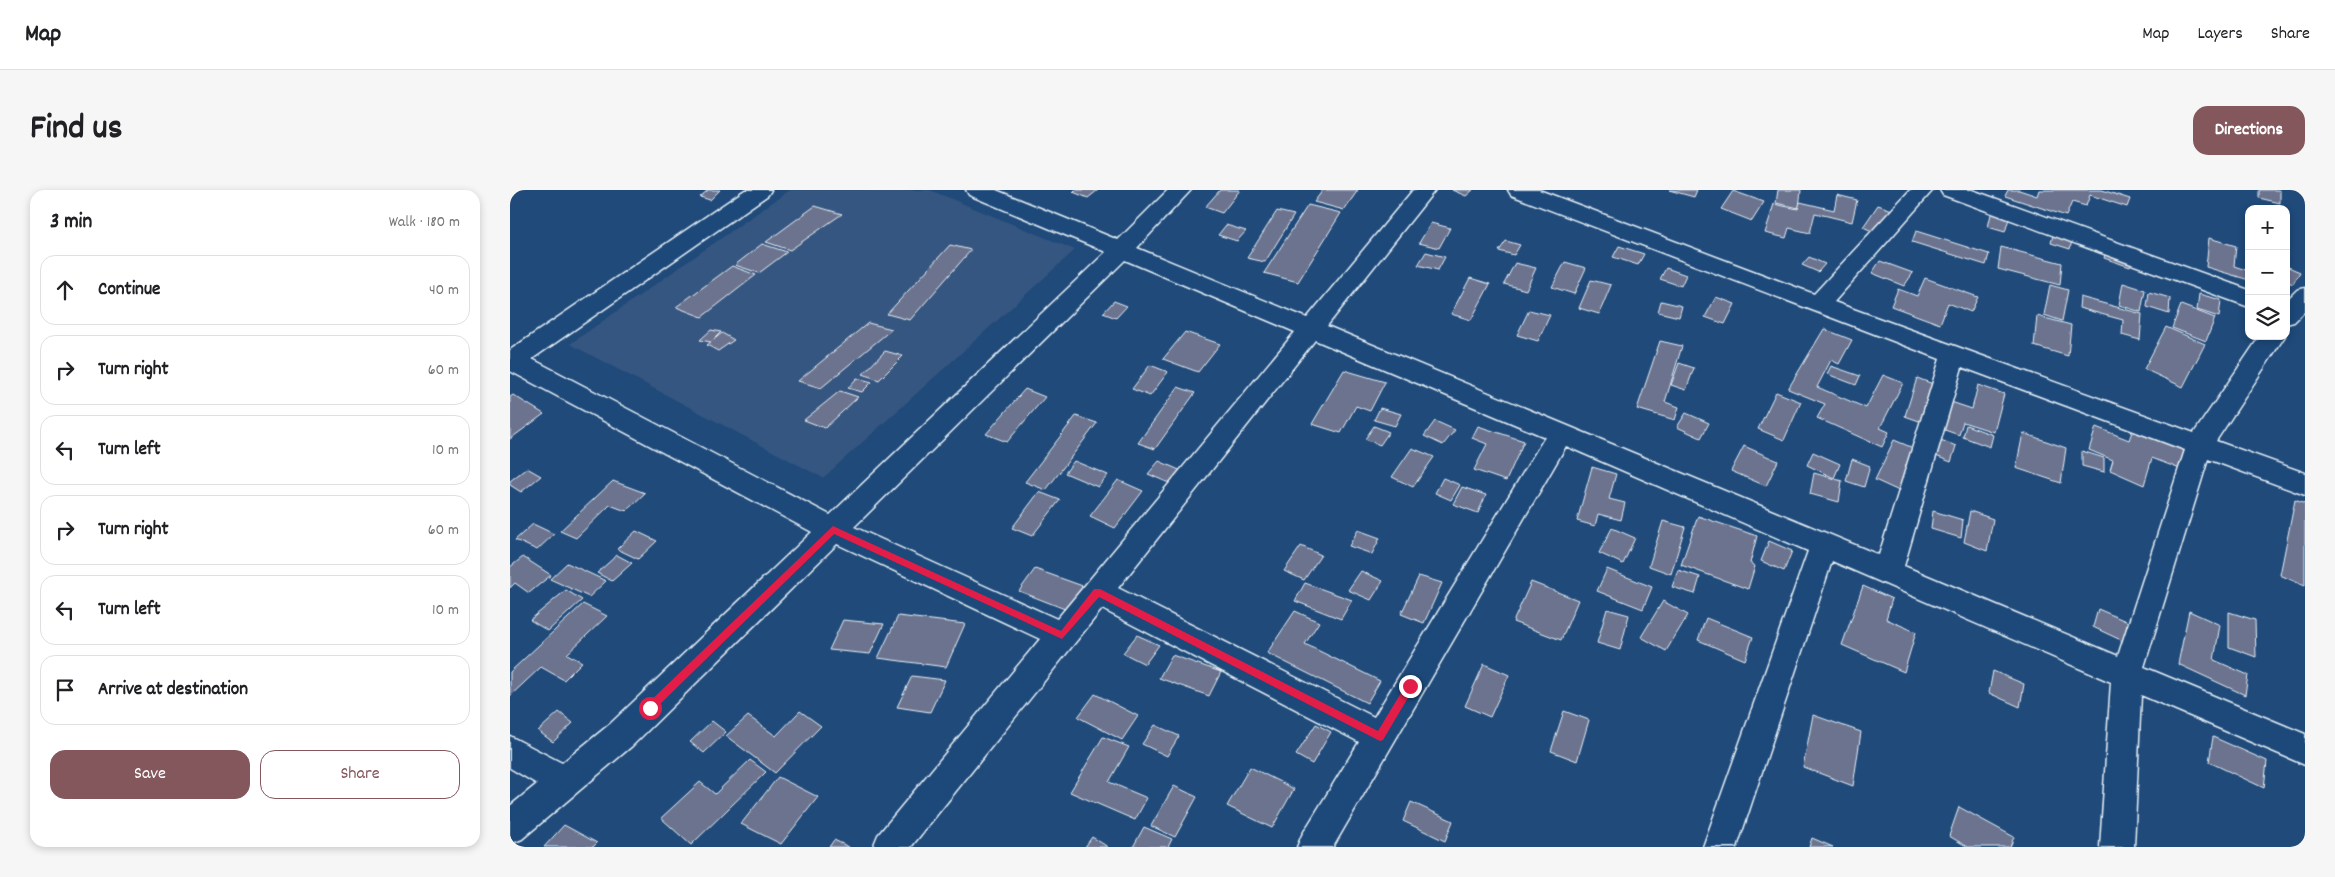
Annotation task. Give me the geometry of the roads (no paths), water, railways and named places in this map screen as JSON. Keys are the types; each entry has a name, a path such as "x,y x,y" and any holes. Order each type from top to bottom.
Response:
{"street":[{"path":"760,190 511,361 833,530 1062,635"},
{"path":"977,190 1561,433 2305,750"},
{"path":"510,828 621,735 1121,251 1180,190"},
{"path":"890,847 1424,190"},
{"path":"1519,190 1818,305 2305,484"},
{"path":"1818,305 1922,190"},
{"path":"1951,190 2245,298"},
{"path":"2291,315 2305,296"},
{"path":"2117,847 2127,674 2199,446 2270,340"},
{"path":"1888,572 1953,355"},
{"path":"1314,847 1561,433"},
{"path":"1720,847 1824,545"},
{"path":"1097,592 1380,736"},
{"path":"510,751 565,782"}]}
